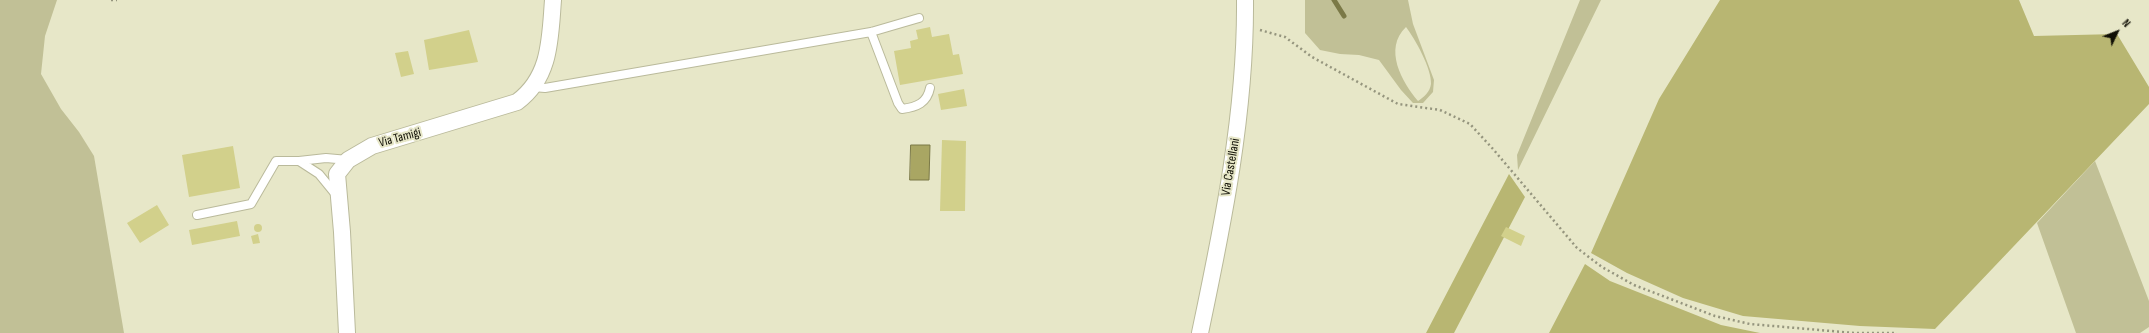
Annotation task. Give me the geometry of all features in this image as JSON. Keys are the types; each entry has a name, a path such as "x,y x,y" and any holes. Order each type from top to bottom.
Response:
{"street":[{"name":"Via Tamigi","path":"347,333 337,174 348,160 372,146 517,102 533,87 547,61 552,0"},
{"name":"Via Castellani","path":"1200,333 1236,138 1245,27 1245,0"}],"lane":[{"path":"533,87 545,88 872,32 919,18"},
{"path":"872,32 898,103 902,109 919,105 928,97 930,88"},
{"path":"197,215 251,204 276,161 299,161 326,158 348,160"},
{"path":"299,161 319,174 339,199"}],"path":[{"path":"111,0 117,0"},
{"path":"1245,27 1285,37 1312,57 1398,104 1440,110 1470,124 1577,248 1602,267 1634,285 1716,316 1750,324 1854,333 1897,333"}],"green space":[{"path":"0,0 57,0 45,36 41,74 61,109 79,132 94,156 124,333 0,333"},
{"path":"1305,0 1408,0 1413,24 1434,80 1433,92 1423,103 1413,103 1401,90 1379,60 1359,55 1340,54 1320,50 1305,33","holes":["1406,27 1422,54 1431,78 1431,84 1428,92 1418,101 1406,85 1397,65 1395,55 1399,36"]},
{"path":"1580,0 1601,0 1518,170 1517,155"},
{"path":"2095,161 2149,301 2149,327 2140,333 2076,333 2037,223"}],"shaded area":[{"path":"1720,0 2019,0 2034,36 2117,34 2149,87 2149,104 1935,329 1860,326 1743,316 1683,298 1627,273 1591,253 1659,99"},
{"path":"911,145 930,145 929,180 910,180"},
{"path":"1509,174 1525,197 1454,333 1426,333"},
{"path":"1585,264 1610,281 1721,325 1760,333 1549,333"}],"building":[{"path":"930,27 932,37 949,34 953,55 959,54 963,74 900,85 894,51 911,48 910,41 918,39 916,30"},
{"path":"469,30 478,62 429,70 424,40"},
{"path":"408,51 414,74 401,77 395,53"},
{"path":"964,89 967,106 941,110 938,94"},
{"path":"942,140 966,141 965,211 940,211"},
{"path":"233,146 240,188 189,197 182,155"},
{"path":"157,205 169,225 140,243 127,223"},
{"path":"237,221 240,236 192,245 189,230"},
{"path":"256,224 260,224 262,228 260,232 256,232 254,230 254,226"},
{"path":"1506,227 1525,236 1521,246 1501,236"},
{"path":"258,234 260,243 253,244 251,236"}],"waterway":[{"path":"1334,0 1344,16"}]}
